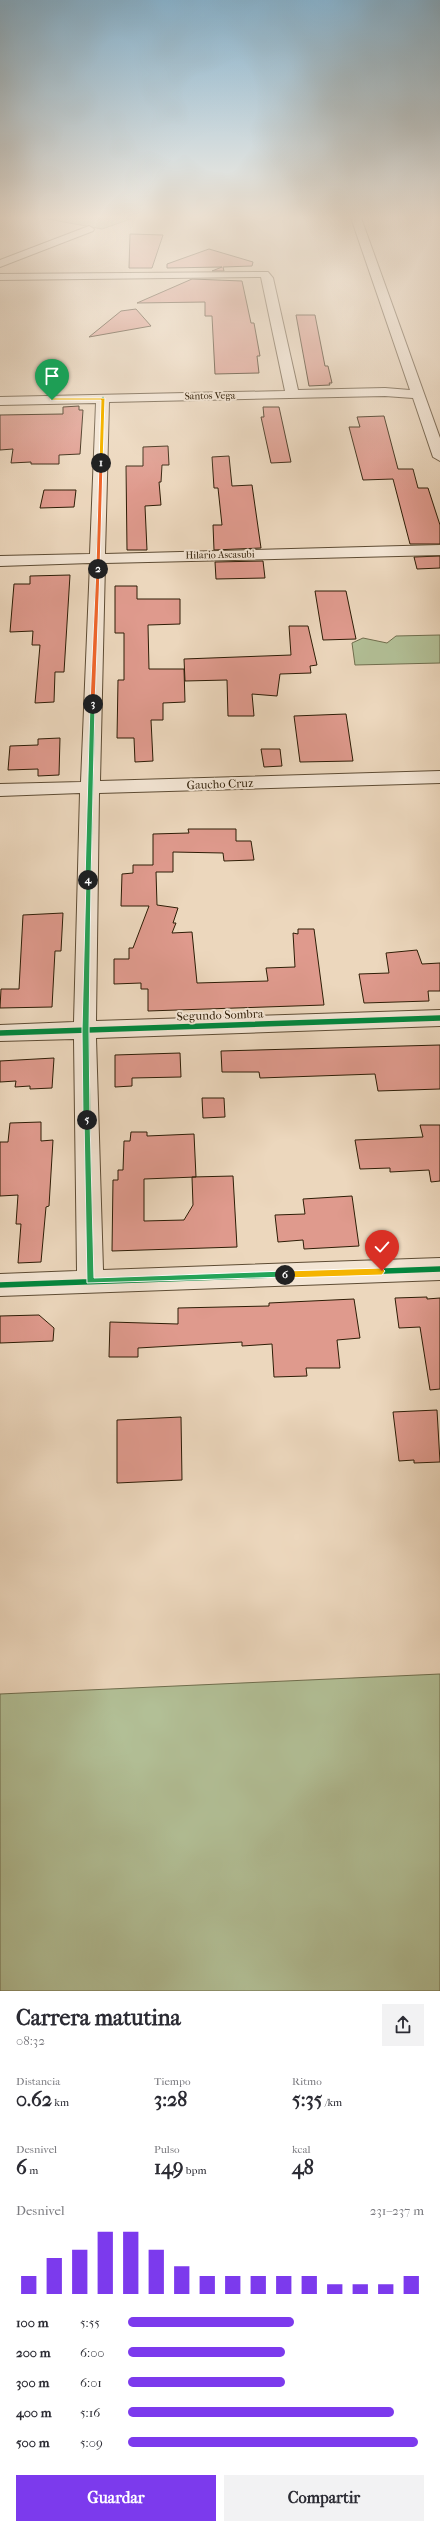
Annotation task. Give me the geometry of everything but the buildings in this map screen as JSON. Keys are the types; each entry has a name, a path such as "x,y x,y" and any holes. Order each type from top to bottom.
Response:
{"street":[{"path":"274,308 292,394"},
{"path":"388,308 440,457"},
{"name":"Santos Vega","path":"0,401 385,392 419,395"},
{"path":"90,1281 85,1030 90,788 99,558 103,398"},
{"name":"Hilario Ascasubi","path":"0,561 440,550"},
{"name":"Gaucho Cruz","path":"0,790 440,776"},
{"name":"Segundo Sombra","path":"0,1033 440,1018"},
{"path":"0,1285 440,1270"}],"green space":[{"path":"440,635 440,663 355,665 352,643 363,638 387,643 396,636"},
{"path":"440,1674 440,1991 0,1991 0,1694"}],"cycle path":[{"path":"90,1281 85,1030 90,788 103,398"},
{"path":"0,1033 440,1018"},
{"path":"0,1285 440,1269"}],"route":[{"path":"52,400 103,398 99,558 90,788 85,1030 90,1281 382,1271"}]}
